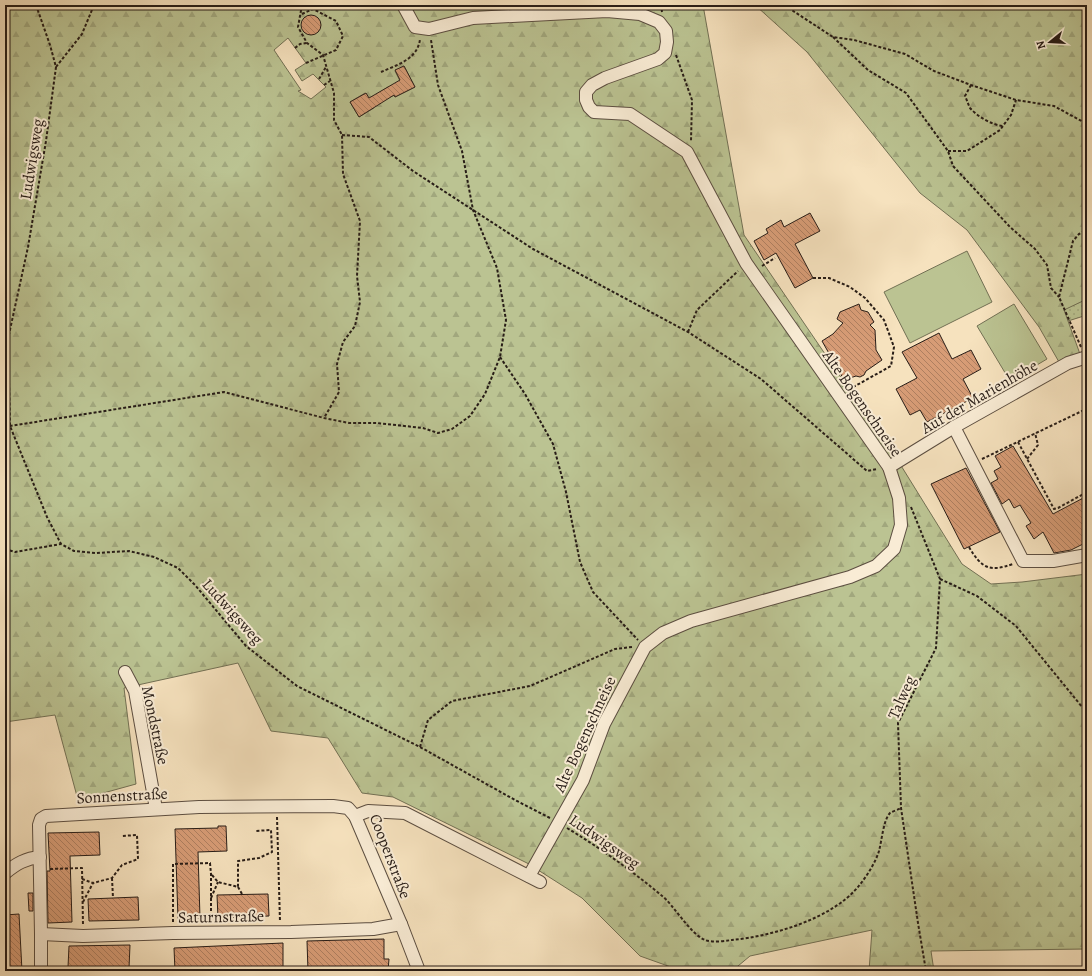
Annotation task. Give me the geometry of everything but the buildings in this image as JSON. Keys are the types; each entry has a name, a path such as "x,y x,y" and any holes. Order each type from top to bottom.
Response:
{"street":[{"path":"403,5 415,27 425,28 473,18 607,10 640,14 659,22 667,36"},
{"name":"Alte Bogenschneise","path":"559,822 583,780 604,724 645,647 663,633 691,620 850,577 876,566 894,549 900,525 899,498 889,468 749,267 687,152 630,114 594,112 589,107 586,100 586,92 592,85 605,78 658,59 666,53 667,36"},
{"name":"Auf der Marienhöhe","path":"889,468 954,427 1068,363 1086,357"},
{"path":"954,427 1023,561 1053,561 1087,555"},
{"name":"Mondstraße","path":"125,672 135,691 156,809"},
{"name":"Sonnenstraße","path":"41,971 39,825 41,819 46,816 156,809 333,806 348,808 355,816"},
{"name":"Cooperstraße","path":"419,971 401,924 355,816 368,811 405,813 534,879 559,822"},
{"path":"5,873 12,867 29,858 40,863"},
{"name":"Saturnstraße","path":"41,934 83,936 374,929 401,924"}],"path":[{"name":"Ludwigsweg","path":"36,5 56,67 46,141 29,239 8,338 10,426 47,517 61,544 74,551 96,553 129,551 154,557 178,568 195,585 246,646 297,686 420,747 515,800 559,822 606,852 662,896 692,930 705,940 720,941 753,938 796,926 824,912 850,896 866,877 878,852 885,824 891,813 902,808"},
{"path":"56,67 82,34 94,5"},
{"path":"302,5 302,14 298,27 307,43 323,54 334,93 334,120 342,135 343,174 360,221 357,276 360,302 354,326 343,342 337,364 339,392 324,418"},
{"path":"313,10 315,5"},
{"path":"784,5 833,37 868,70 906,93 948,151 953,166 1005,222 1035,249 1047,265 1051,288 1059,297 1086,357"},
{"path":"302,14 313,10 336,21 343,36 336,50 323,54 306,63"},
{"path":"381,72 409,60 420,46 425,28"},
{"path":"5,424 10,426 224,392 349,423 377,423 423,428 438,433 452,429 470,416 485,394 500,357 506,320 497,268 473,210 462,151 438,84 425,28"},
{"path":"667,36 674,50 692,100 691,139 687,152"},
{"path":"833,37 854,40 905,54 934,71 1016,100 1054,106 1087,124"},
{"path":"295,48 300,44 307,43"},
{"path":"319,79 326,67"},
{"path":"324,85 330,81"},
{"path":"971,85 966,96 970,107 979,116 996,125 1004,126"},
{"path":"948,151 967,151 1000,130 1011,115 1016,100"},
{"path":"342,135 369,137 413,171 532,250 688,332 761,379 867,471 889,468"},
{"path":"1059,297 1073,242 1079,234 1087,230"},
{"path":"688,332 697,310 749,267 776,258"},
{"path":"813,278 829,278 850,287 865,298 884,320 894,348 891,366 838,396"},
{"path":"500,357 525,394 553,444 566,492 580,562 593,592 645,647"},
{"path":"973,463 1084,410 1087,415"},
{"path":"1026,459 1038,445 1035,433"},
{"path":"1017,442 1054,509 1087,492"},
{"name":"Talweg","path":"911,506 940,579 936,648 898,723 902,808 926,971"},
{"path":"5,549 15,552 61,544"},
{"path":"969,547 979,562 986,567 994,569 1003,568 1023,561"},
{"path":"940,579 977,596 1016,626 1087,712"},
{"path":"420,747 428,720 452,701 530,686 615,649 645,647"},
{"path":"276,806 280,931"},
{"path":"242,894 238,887 238,861 259,858 272,852 271,830 255,831"},
{"path":"82,879 92,883 112,878 122,865 138,859 137,835 122,836"},
{"path":"40,863 82,868 83,936"},
{"path":"173,933 173,864 210,864 211,923"},
{"path":"211,874 218,882 238,887"},
{"path":"112,878 113,898"},
{"path":"210,901 218,882"},
{"path":"82,903 92,883"}],"green space":[{"path":"5,5 703,5 744,235 900,464 962,564 991,584 1022,582 1087,574 1087,949 931,951 934,971 869,971 872,930 750,956 732,971 682,971 640,956 582,898 527,863 393,797 362,793 328,738 271,731 238,663 124,688 136,784 78,800 55,715 5,722","holes":["288,38 306,63 295,70 302,81 313,74 326,87 311,99 298,91 301,90 274,50","404,66 415,87 395,97 394,95 373,106 374,108 359,117 350,102 365,93 369,99 388,87 402,85 395,71"]},
{"path":"755,5 1087,5 1087,299 1064,310 1080,354 1059,362 1039,327 967,230 920,193 807,52"},
{"path":"967,251 992,302 910,343 884,292"},
{"path":"1087,299 1087,315 1068,321 1064,309"},
{"path":"1014,304 1047,359 1010,381 977,326"}]}
